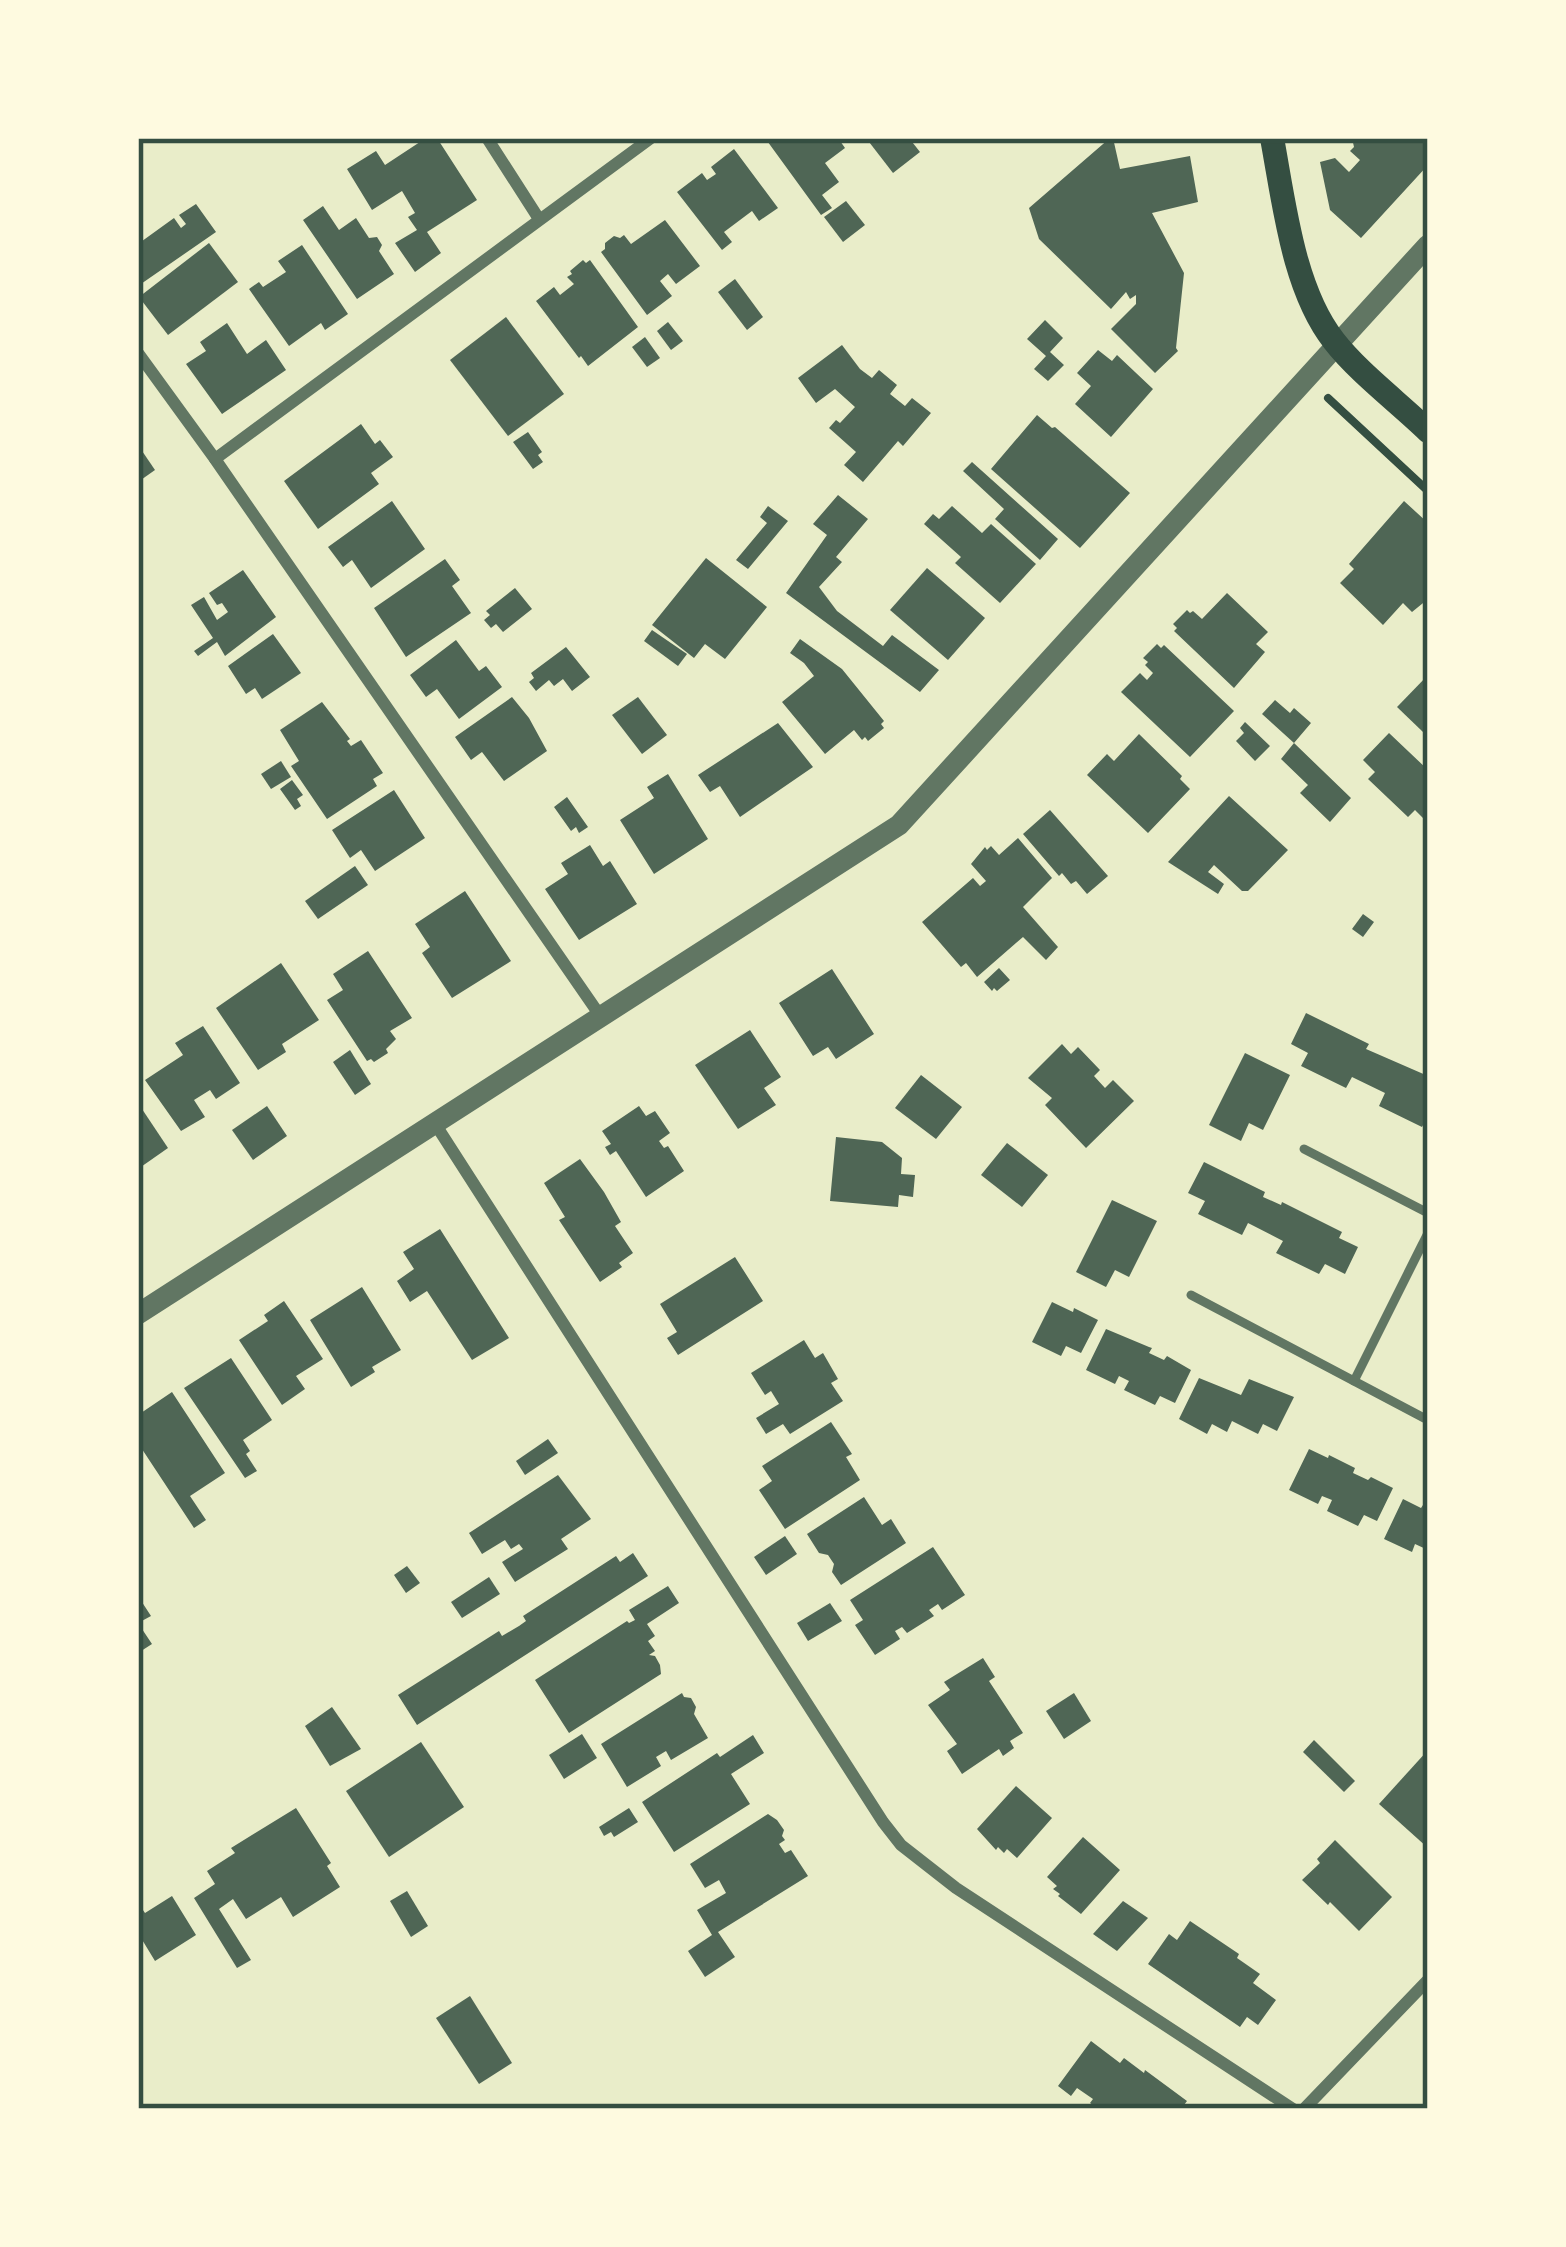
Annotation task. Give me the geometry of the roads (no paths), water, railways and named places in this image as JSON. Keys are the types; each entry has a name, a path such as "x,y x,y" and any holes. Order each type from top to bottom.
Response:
{"main road":[{"path":"1272,138 1299,265 1321,323 1336,344 1428,431"}],"street":[{"path":"487,138 539,219"},
{"path":"214,459 650,138"},
{"path":"138,1313 899,825 1428,245"},
{"path":"138,353 601,1017"},
{"path":"434,1122 901,1845 956,1888 1293,2109"},
{"path":"1304,2109 1428,1980"}],"lane":[{"path":"1304,1149 1428,1213"},
{"path":"1354,1381 1428,1233"},
{"path":"1191,1295 1424,1418"}]}
